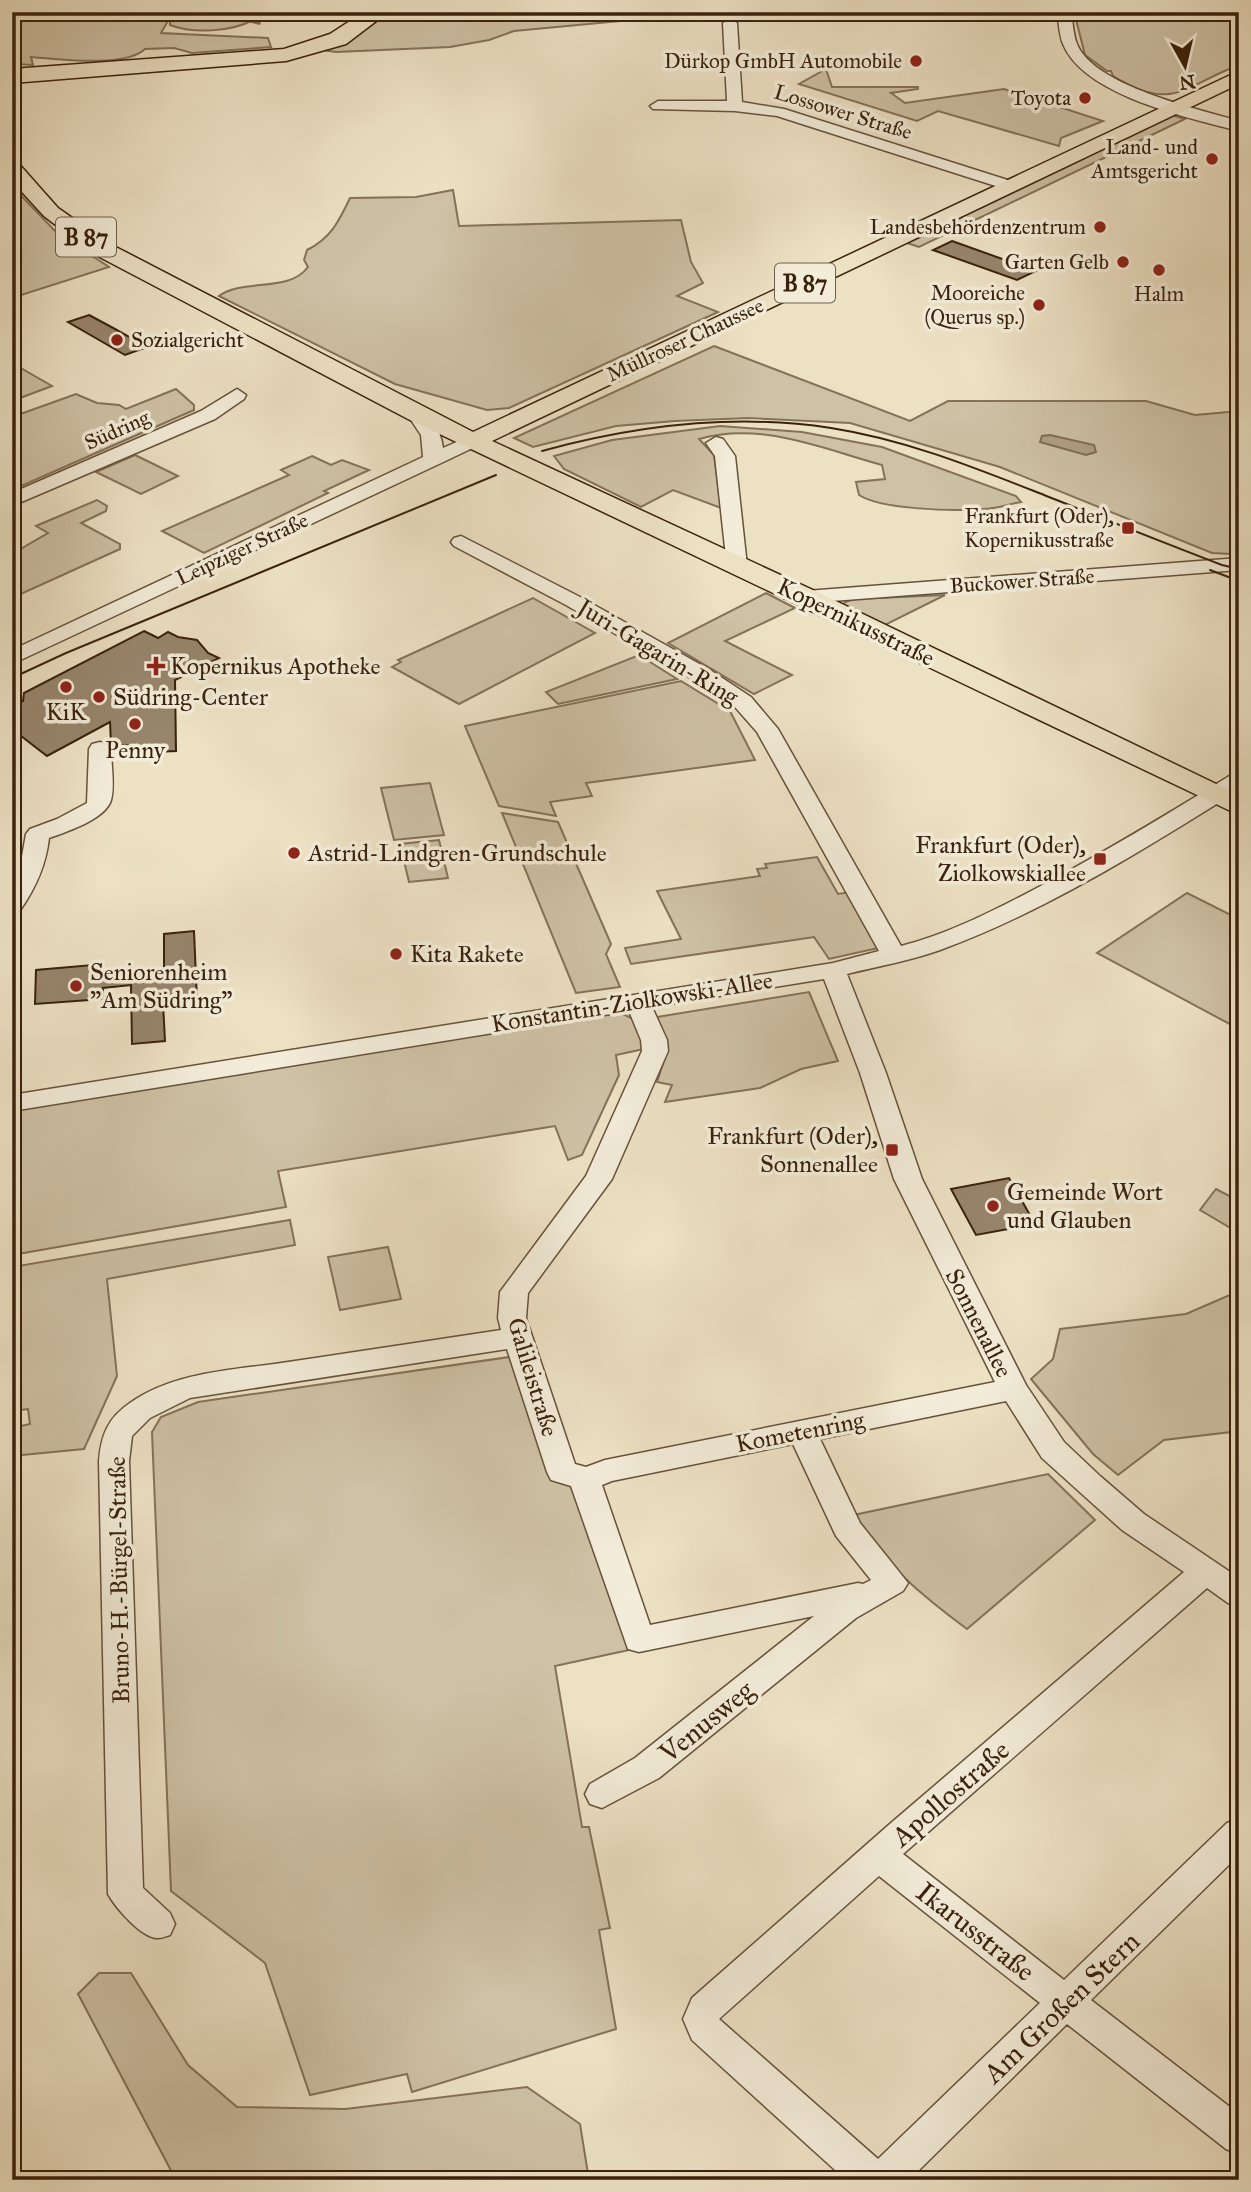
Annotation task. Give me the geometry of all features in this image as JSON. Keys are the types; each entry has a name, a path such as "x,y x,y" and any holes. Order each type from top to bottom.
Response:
{"highway":[{"path":"12,70 259,58 310,49 338,39 379,12"},
{"path":"224,60 295,47 315,38 326,29 330,20"},
{"path":"12,76 88,68"}],"main road":[{"name":"Müllroser Chaussee","path":"472,441 1239,77"},
{"name":"B 87","path":"12,168 51,212 100,248 472,441"},
{"name":"B 87","path":"416,414 466,419 523,416"},
{"name":"Kopernikusstraße","path":"472,441 1231,794"}],"street":[{"path":"1064,12 1070,44 1082,61 1129,92 1239,126"},
{"path":"730,23 735,106"},
{"name":"Lossower Straße","path":"657,106 735,106 787,114 1011,186"},
{"name":"Südring","path":"12,500 208,415 237,395"},
{"path":"416,414 428,426 434,448 432,460"},
{"name":"Leipziger Straße","path":"12,658 472,441"},
{"path":"716,443 725,456 737,565"},
{"name":"Juri-Gagarin-Ring","path":"461,542 639,638 743,702 767,729 894,955"},
{"name":"Buckower Straße","path":"806,597 1239,564"},
{"path":"12,904 35,862 38,834 83,816 96,807 100,800 100,749"},
{"name":"Konstantin-Ziolkowski-Allee","path":"12,1103 833,970 894,955 929,946 1008,913 1231,794"},
{"name":"Sonnenallee","path":"833,970 873,1073 908,1179 1013,1389 1054,1450 1088,1484 1133,1522 1239,1594"},
{"name":"Galileistraße","path":"588,1479 562,1472 512,1318 514,1292 598,1179 655,1051 654,1040 637,1001"},
{"name":"Bruno-H.-Bürgel-Straße","path":"157,1924 126,1895 114,1461 118,1434 144,1407 164,1395 188,1388 523,1349"},
{"name":"Kometenring","path":"588,1479 605,1471 1013,1389"},
{"path":"588,1479 586,1485 639,1640 875,1591 892,1583 862,1550 847,1528 802,1432"},
{"name":"Apollostraße","path":"874,2180 705,2029 701,2019 705,2009 878,1855 1205,1572"},
{"name":"Venusweg","path":"602,1794 648,1768 804,1641 875,1591"},
{"path":"780,1611 804,1641"},
{"name":"Am Großen Stern","path":"883,2180 1238,1834"},
{"name":"Ikarusstraße","path":"878,1855 1239,2137"}],"shaded area":[{"path":"12,12 173,12 161,33 268,38 271,47 192,53 174,48 145,49 123,59 31,57 33,65 16,64 12,62"},
{"path":"181,12 249,12 253,20 234,27 212,30 190,30 170,25 170,21"},
{"path":"392,12 609,12 631,20 514,31 489,40 450,47 336,52 322,50 350,38"},
{"path":"1074,12 1239,12 1239,65 1178,92 1151,93 1113,76 1111,71 1085,55"},
{"path":"826,69 832,87 918,87 891,93 905,103 1004,89 1103,121 1061,138 1059,146 938,111 917,121 799,84"},
{"path":"1172,115 1185,119 919,247 907,243"},
{"path":"12,186 56,232 109,267 12,298"},
{"path":"453,190 459,226 681,220 691,262 703,283 677,296 718,312 509,408 487,410 395,384 219,296 241,288 290,280 300,275 308,267 304,260 307,250 328,234 350,198 416,197"},
{"path":"714,346 910,421 948,401 1146,401 1195,415 1239,411 1239,547 1230,548 1231,554 1212,553 1000,467 850,423 748,418 675,421 616,426 533,447 514,438"},
{"path":"12,363 52,386 12,401"},
{"path":"176,389 194,405 194,410 12,490 12,417 76,394 97,403 119,405 126,409"},
{"path":"720,426 802,432 882,447 1016,496 1021,502 970,510 884,504 859,495 856,482 885,479 882,465 792,439 745,433 699,439 714,455 721,508 673,490 641,507 564,469 554,456 612,440"},
{"path":"1050,435 1094,445 1096,452 1086,455 1040,442 1042,436"},
{"path":"135,455 178,476 141,494 96,472"},
{"path":"312,456 331,465 342,460 369,470 324,491 328,493 204,553 162,531 289,475 281,470"},
{"path":"97,500 107,506 106,511 81,523 120,544 120,549 12,598 12,554 48,533 36,526"},
{"path":"766,593 795,608 725,641 792,675 754,694 668,643"},
{"path":"945,595 885,625 843,605 855,599"},
{"path":"533,598 595,633 459,704 392,667 401,662 398,660"},
{"path":"639,655 677,679 558,704 546,692"},
{"path":"681,681 730,711 755,760 586,783 592,796 550,802 556,816 499,806 465,726"},
{"path":"430,783 444,835 394,840 381,788"},
{"path":"502,813 558,822 611,944 606,954 620,987 576,993"},
{"path":"439,840 448,878 409,882 400,844"},
{"path":"817,857 838,894 851,892 878,948 829,959 814,937 631,964 625,948 681,939 657,891 760,876 757,869 767,868 765,864"},
{"path":"1187,893 1239,919 1239,1029 1097,953"},
{"path":"809,992 838,1061 801,1069 760,1088 665,1102 672,1085 657,1082 668,1048 657,1017"},
{"path":"619,1012 639,1022 644,1049 616,1055 619,1075 582,1155 568,1160 555,1126 278,1171 286,1207 12,1255 12,1109"},
{"path":"1216,1189 1239,1201 1239,1233 1200,1210"},
{"path":"290,1220 295,1245 107,1279 117,1376 84,1449 12,1456 12,1428 30,1424 28,1409 12,1411 12,1267"},
{"path":"388,1247 401,1299 340,1310 328,1257"},
{"path":"1239,1291 1239,1431 1164,1440 1118,1475 1093,1454 1031,1379 1053,1359 1060,1329 1186,1314"},
{"path":"516,1356 574,1485 629,1650 555,1666 582,1827 589,1827 610,1928 599,1930 616,2029 412,2092 407,2074 310,2095 265,1963 171,1891 152,1432 161,1417 198,1402"},
{"path":"1048,1474 1095,1520 967,1629 904,1577 875,1548 849,1516"},
{"path":"99,1973 131,1973 188,2065 237,2107 345,2109 527,2087 580,2124 589,2180 176,2180 78,1994"}],"building":[{"path":"952,241 1036,271 1017,280 933,250"},
{"name":"Sozialgericht","path":"89,315 147,347 125,355 68,322"},
{"name":"Südring-Center","path":"144,631 158,638 168,632 178,637 197,640 208,653 219,658 175,680 176,751 155,752 155,748 111,744 110,722 47,756 12,729 12,702 23,701 24,693"},
{"name":"Seniorenheim \"Am Südring\"","path":"194,931 197,1001 163,1003 165,1041 132,1044 131,985 103,988 103,999 35,1004 36,970 104,964 103,974 164,969 164,934"},
{"name":"Gemeinde Wort und Glauben","path":"1009,1178 1035,1224 976,1235 951,1189"}],"waterway":[{"path":"251,21 259,23"}],"tram line":[{"path":"542,451 613,434 685,424 758,422 831,428 909,446 959,463 1222,565 1239,569"},
{"path":"12,678 66,653 496,475"},
{"path":"1210,570 1239,581"}],"place":[{"name":"Dürkop GmbH Automobile","path":"916,61"},
{"name":"Toyota","path":"1085,98"},
{"name":"Land- und Amtsgericht","path":"1212,159"},
{"name":"Landesbehördenzentrum","path":"1100,227"},
{"name":"Garten Gelb","path":"1123,262"},
{"name":"Halm","path":"1159,270"},
{"name":"Mooreiche (Querus sp.)","path":"1039,305"},
{"name":"Sozialgericht","path":"117,340"},
{"name":"Frankfurt (Oder), Kopernikusstraße","path":"1128,528"},
{"name":"Kopernikus Apotheke","path":"156,666"},
{"name":"KiK","path":"66,687"},
{"name":"Südring-Center","path":"99,697"},
{"name":"Penny","path":"135,724"},
{"name":"Astrid-Lindgren-Grundschule","path":"294,853"},
{"name":"Frankfurt (Oder), Ziolkowskiallee","path":"1100,859"},
{"name":"Kita Rakete","path":"396,954"},
{"name":"Seniorenheim \"Am Südring\"","path":"76,986"},
{"name":"Frankfurt (Oder), Sonnenallee","path":"892,1150"},
{"name":"Gemeinde Wort und Glauben","path":"993,1206"}]}
